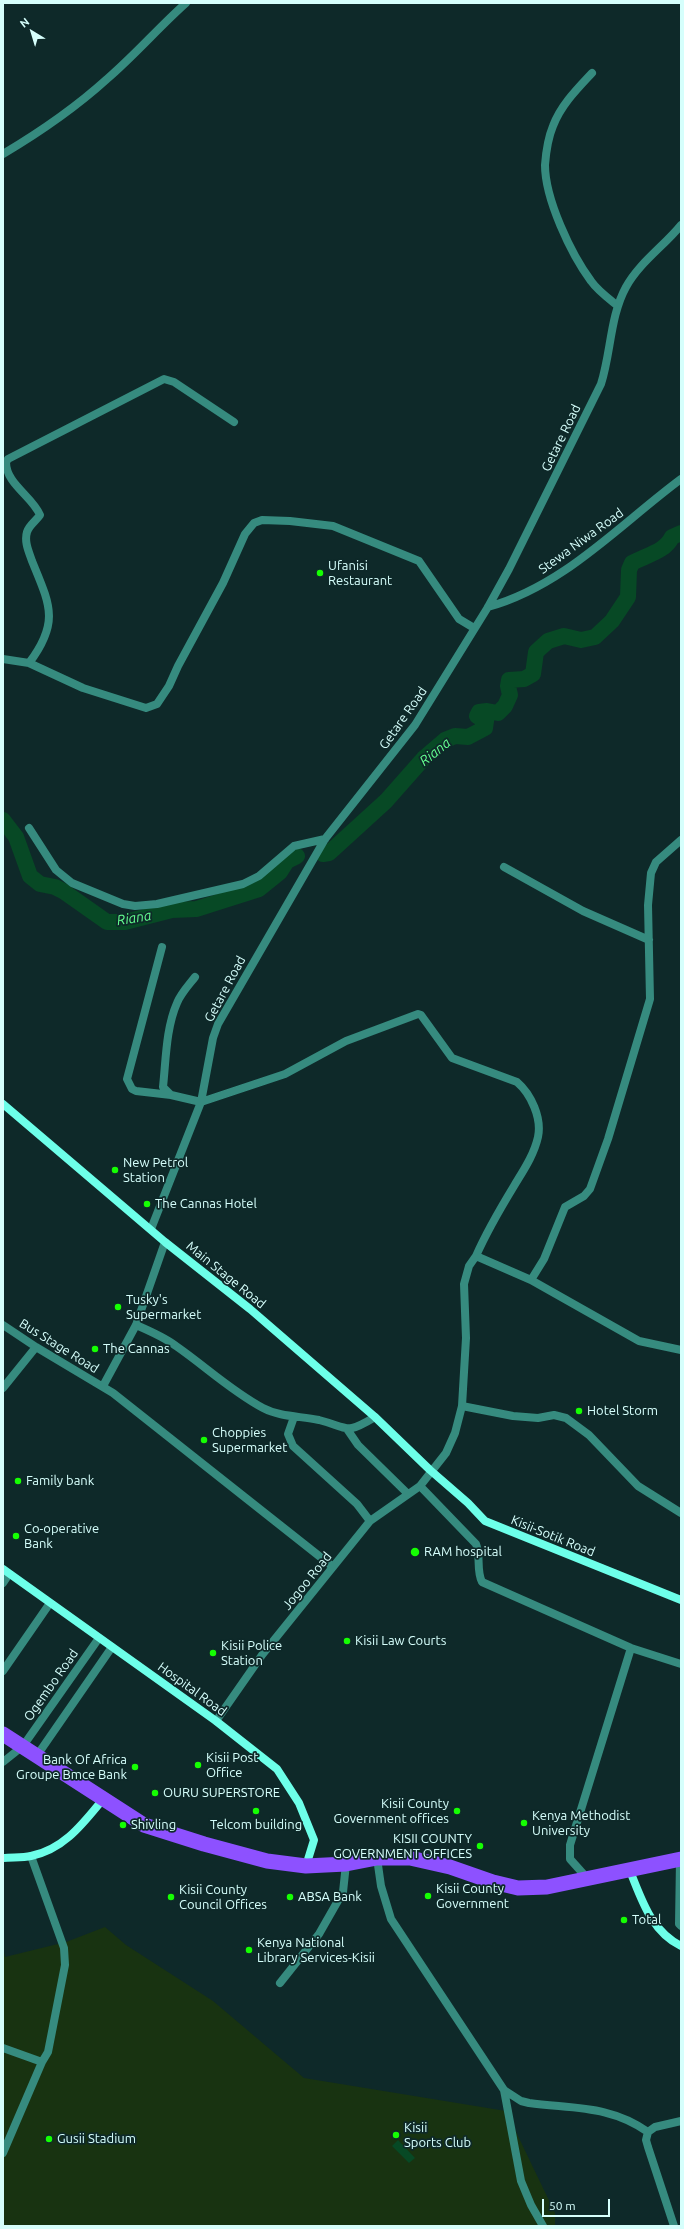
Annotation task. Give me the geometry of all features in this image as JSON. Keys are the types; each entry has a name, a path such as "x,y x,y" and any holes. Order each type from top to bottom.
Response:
{"highway":[{"path":"3,1734 17,1750 38,1754 144,1825 169,1834 267,1861 306,1866 346,1864 377,1858 422,1860 518,1888 547,1887 681,1860"}],"street":[{"path":"3,154 47,126 90,94 186,3"},
{"path":"592,73 560,111 547,146 545,166 555,209 574,252 591,281 618,306"},
{"name":"Getare Road","path":"151,1228 201,1102 213,1038 218,1024 325,839 415,725 488,607 509,569 601,384 607,366 618,306 626,286 636,272 681,225"},
{"path":"29,663 44,639 50,620 49,607 26,544 27,531 40,515 37,507 15,484 8,472 6,462 8,459 164,379 174,382 234,422"},
{"name":"Stewa Niwa Road","path":"488,607 513,600 529,592 570,566 681,479"},
{"path":"3,659 29,663 88,690 146,708 153,707 161,700 169,686 178,666 223,583 245,534 254,523 262,520 296,521 333,526 419,560 459,619 474,628"},
{"path":"28,828 56,870 72,883 123,904 135,906 157,904 243,884 259,876 294,846 325,839"},
{"path":"531,1280 544,1259 565,1207 584,1196 590,1189 608,1139 650,999 648,905 651,873 656,862 681,840"},
{"path":"504,867 583,911 649,940"},
{"path":"162,947 127,1079 132,1089 136,1091 171,1095 201,1102"},
{"path":"171,1095 163,1086 172,1016 178,1001 195,977"},
{"name":"Jogoo Road","path":"201,1102 285,1074 346,1042 414,1015 421,1015 452,1058 521,1086 528,1093 537,1116 538,1136 534,1149 489,1228 476,1256 469,1266 464,1284 466,1338 462,1406 455,1433 446,1453 430,1470 420,1486 370,1521 262,1655 216,1721"},
{"name":"Main Stage Road","path":"3,1104 151,1228 165,1242 250,1309 375,1417 430,1470"},
{"path":"103,1386 136,1325 165,1242"},
{"path":"476,1256 531,1280 639,1341 681,1350"},
{"name":"Bus Stage Road","path":"3,1325 36,1347 103,1386 333,1567"},
{"path":"136,1325 160,1336 176,1346 222,1381 264,1408 294,1417 320,1421 347,1429 357,1428 375,1417"},
{"path":"3,1388 36,1347"},
{"path":"462,1406 512,1416 538,1418 554,1415 566,1418 589,1435 638,1486 681,1513"},
{"path":"294,1417 288,1434 293,1446 357,1504 370,1521"},
{"path":"347,1429 358,1445 408,1494"},
{"name":"Kisii-Sotik Road","path":"430,1470 468,1502 485,1521 681,1600"},
{"path":"420,1486 476,1544 478,1550 479,1576 482,1582 631,1648 681,1664"},
{"path":"3,1583 6,1572"},
{"name":"Hospital Road","path":"6,1572 216,1721 277,1769 285,1780 304,1814 314,1840 306,1866"},
{"path":"3,1671 50,1603"},
{"name":"Ogembo Road","path":"3,1762 17,1750 99,1638"},
{"path":"38,1754 112,1647"},
{"path":"587,1878 570,1859 570,1845 631,1648"},
{"path":"3,1858 31,1856 59,1845 74,1833 104,1798"},
{"path":"3,2153 42,2062 48,2052 65,1965 64,1948 31,1856"},
{"path":"377,1858 381,1886 391,1919 504,2090 521,2181 531,2205 543,2226"},
{"path":"681,1860 678,1906 679,1924 681,1926"},
{"path":"280,1983 319,1934 343,1892 346,1864"},
{"path":"630,1871 646,1912 660,1930 681,1946"},
{"path":"3,2048 42,2062"},
{"path":"504,2090 529,2103 586,2108 616,2114 634,2122 648,2132"},
{"path":"674,2226 646,2140 648,2132 655,2127 681,2121"}],"shaded area":[{"path":"105,1927 126,1945 213,2001 304,2078 506,2111 555,2213 555,2226 3,2226 3,1947 5,1957 66,1942"},
{"path":"398,2140 415,2158 409,2163 392,2146"}],"waterway":[{"name":"Riana","path":"323,854 329,853 386,801 424,758 445,740 455,736 468,737 485,728 486,721 477,716 479,712 487,711 498,713 505,706 510,695 508,686 509,680 524,679 533,674 536,652 548,641 564,636 581,640 595,637 612,621 628,597 629,570 632,563 660,550 672,537 681,533"},
{"name":"Riana","path":"3,820 16,837 30,876 40,884 55,887 63,891 107,922 125,922 172,910 196,909 259,889 280,872 287,861 297,856"}],"place":[{"name":"Ufanisi Restaurant","path":"320,573"},
{"name":"New Petrol Station","path":"115,1170"},
{"name":"The Cannas Hotel","path":"147,1204"},
{"name":"Tusky's Supermarket","path":"118,1307"},
{"name":"The Cannas","path":"95,1349"},
{"name":"Hotel Storm","path":"579,1411"},
{"name":"Choppies Supermarket","path":"204,1440"},
{"name":"Family bank","path":"18,1481"},
{"name":"Co-operative Bank","path":"16,1536"},
{"name":"RAM hospital","path":"415,1552"},
{"name":"Kisii Law Courts","path":"347,1641"},
{"name":"Kisii Police Station","path":"213,1653"},
{"name":"Kisii Post Office","path":"198,1765"},
{"name":"Bank Of Africa Groupe Bmce Bank","path":"135,1767"},
{"name":"OURU SUPERSTORE","path":"155,1793"},
{"name":"Telcom building","path":"256,1811"},
{"name":"Kisii County Government offices","path":"457,1811"},
{"name":"Kenya Methodist University","path":"524,1823"},
{"name":"Shivling","path":"123,1825"},
{"name":"KISII COUNTY GOVERNMENT OFFICES","path":"480,1846"},
{"name":"Kisii County Government","path":"428,1896"},
{"name":"Kisii County Council Offices","path":"171,1897"},
{"name":"ABSA Bank","path":"290,1897"},
{"name":"Total","path":"624,1920"},
{"name":"Kenya National Library Services-Kisii","path":"249,1950"},
{"name":"Kisii Sports Club","path":"396,2135"},
{"name":"Gusii Stadium","path":"49,2139"}]}
